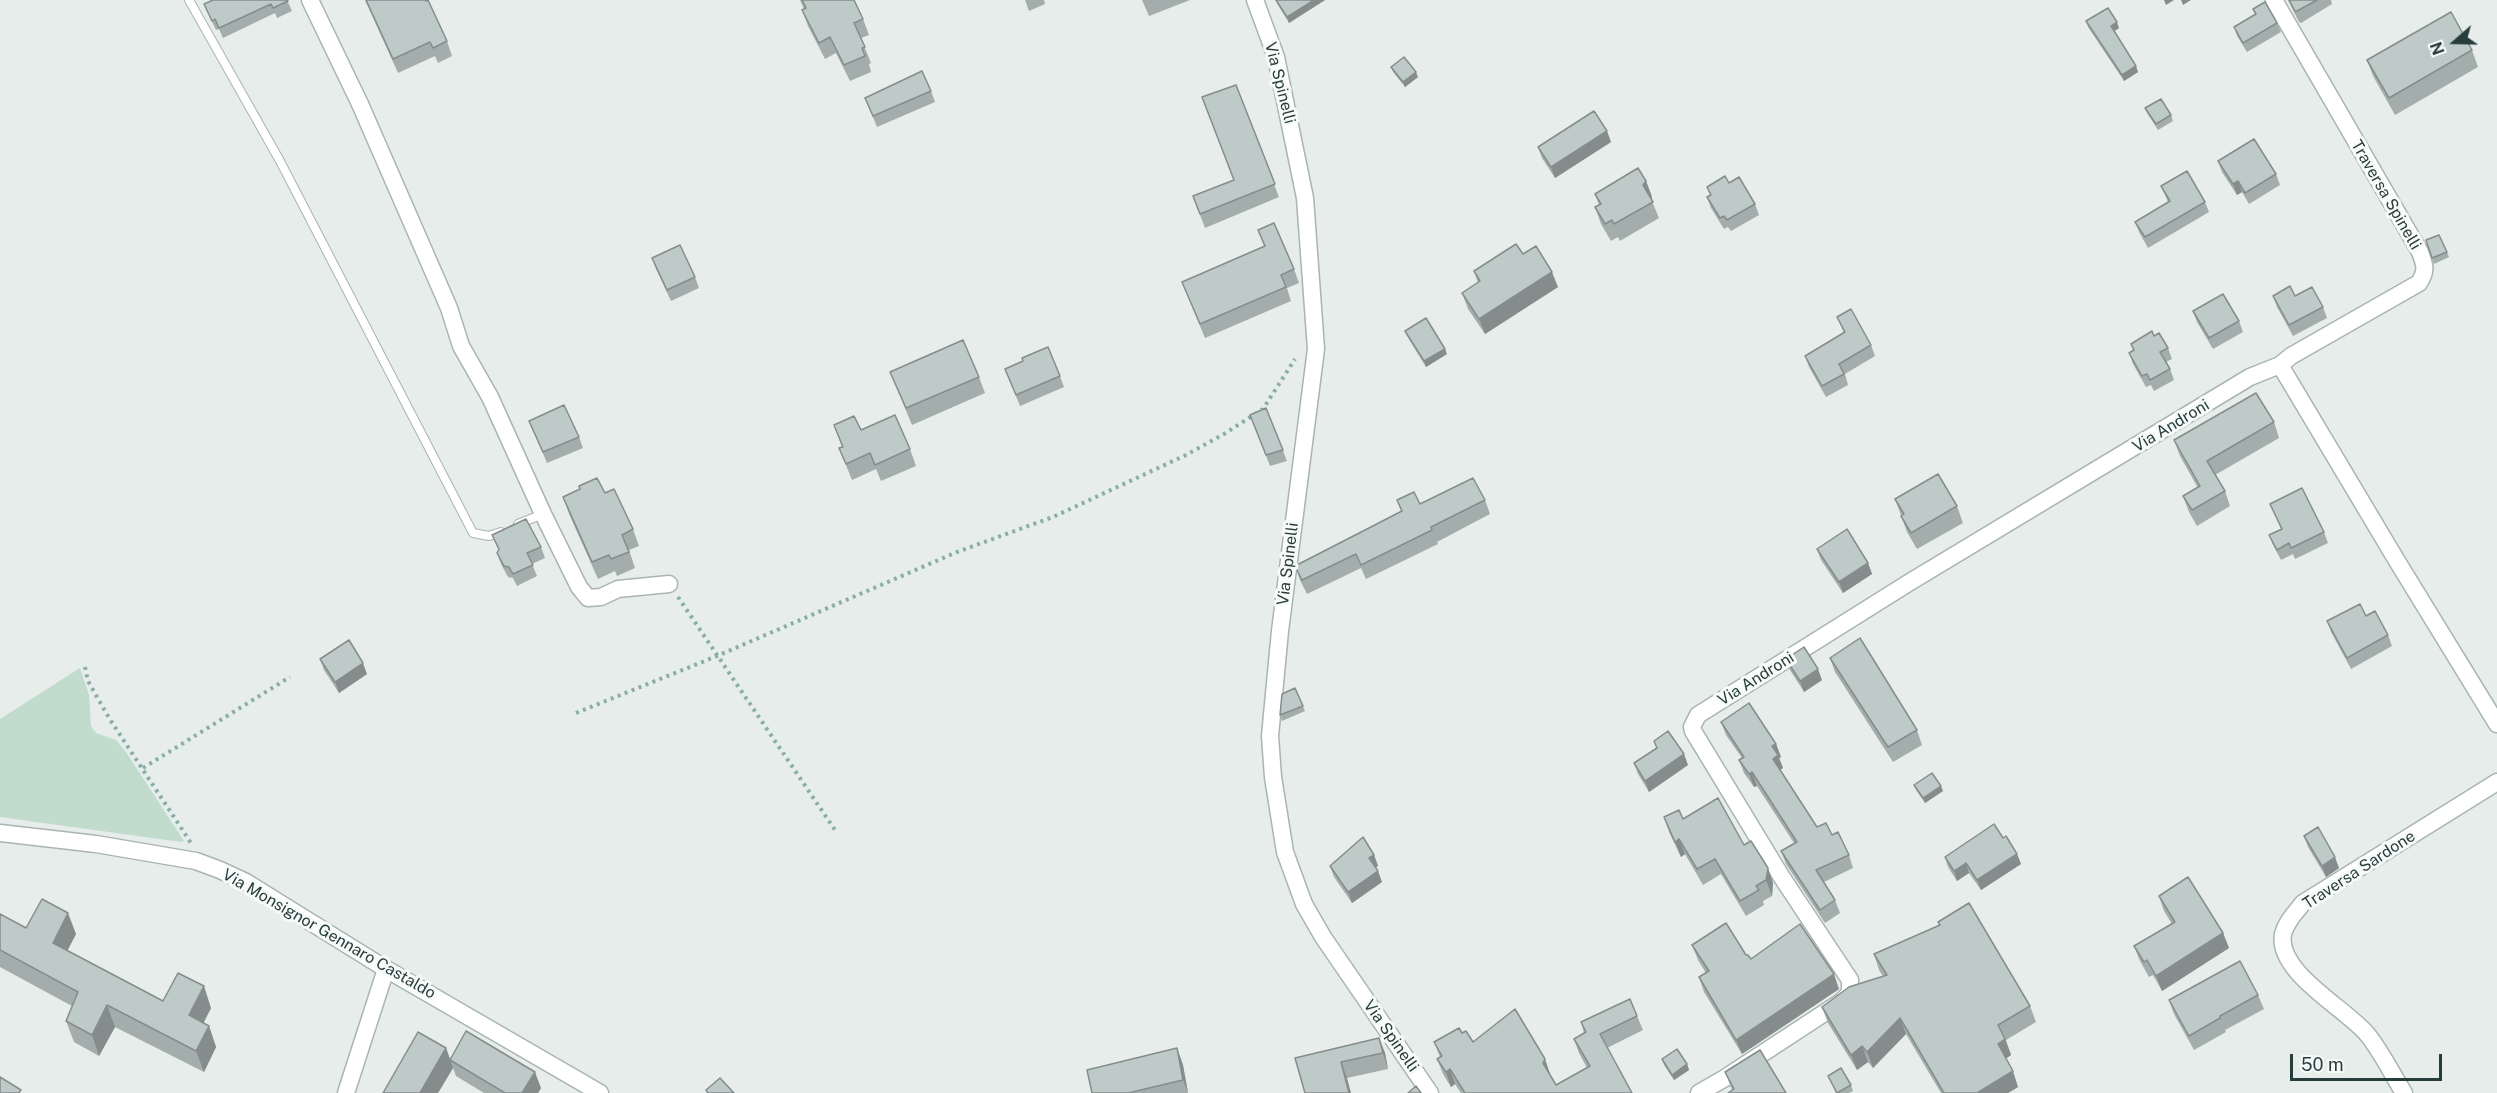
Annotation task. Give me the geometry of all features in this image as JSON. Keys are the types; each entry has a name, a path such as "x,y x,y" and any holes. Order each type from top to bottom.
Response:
{"street":[{"path":"310,0 360,104 449,308 461,346 490,398 579,587 588,598 601,597 618,589 669,584"},
{"name":"Via Spinelli","path":"1255,0 1276,57 1305,198 1316,349 1280,631 1270,736 1273,777 1285,852 1304,904 1323,937 1430,1093"},
{"name":"Traversa Spinelli","path":"2274,0 2425,264 2425,274 2419,283 2291,356 2280,365"},
{"path":"2280,365 2497,724"},
{"name":"Via Androni","path":"1699,1093 1841,1002 1850,993 1850,980 1781,876 1693,731 1692,727 1698,715 1910,582 2250,377 2280,365"},
{"name":"Traversa Sardone","path":"2404,1093 2367,1034 2297,971 2286,957 2283,934 2289,920 2303,903 2497,782"},
{"name":"Via Monsignor Gennaro Castaldo","path":"0,833 96,844 196,861 246,882 386,969 600,1093"},
{"path":"346,1093 386,969"}],"lane":[{"path":"189,0 280,161 473,533 489,536 543,514"}],"path":[{"path":"576,713 717,656 957,552 1053,517 1186,455 1263,409 1297,356 1307,350 1316,349"},
{"path":"669,584 837,833"},
{"path":"85,667 88,681 109,718 188,835 196,861"},
{"path":"143,768 290,677"}],"green space":[{"path":"80,668 89,695 91,726 96,733 116,740 126,752 184,841 0,817 0,719"}],"building":[{"path":"213,0 288,1 273,8 271,4 219,28 215,19 212,21 204,4"},
{"path":"366,0 428,0 447,41 433,48 430,42 393,59"},
{"path":"802,0 854,0 863,19 854,23 865,47 862,48 865,56 844,65 830,37 819,43 802,10 806,8"},
{"path":"1276,0 1314,0 1287,17"},
{"path":"2289,0 2317,0 2295,11"},
{"path":"2265,2 2277,23 2243,43 2234,27 2256,14 2253,9"},
{"path":"2108,8 2117,22 2111,26 2136,66 2122,75 2086,21"},
{"path":"2451,12 2472,50 2389,98 2367,60"},
{"path":"1404,57 1416,72 1403,82 1391,67"},
{"path":"922,71 931,91 873,116 865,98"},
{"path":"1236,85 1275,184 1200,214 1193,196 1234,180 1202,97"},
{"path":"2161,99 2171,115 2156,124 2145,108"},
{"path":"1594,111 1607,131 1551,167 1538,147"},
{"path":"2254,139 2276,174 2245,193 2238,181 2233,184 2218,161"},
{"path":"1638,168 1646,181 1643,185 1653,202 1614,224 1612,220 1605,224 1595,207 1601,204 1595,194"},
{"path":"2187,171 2205,202 2145,237 2135,222 2170,201 2161,186"},
{"path":"1725,176 1729,183 1739,177 1755,204 1727,220 1724,216 1720,218 1707,197 1711,195 1707,187"},
{"path":"1274,223 1294,269 1281,275 1286,287 1200,324 1182,282 1265,246 1258,230"},
{"path":"2439,235 2447,252 2432,258 2426,240"},
{"path":"1516,244 1523,254 1536,246 1552,272 1479,319 1462,293 1480,281 1474,271"},
{"path":"680,245 695,277 667,290 652,258"},
{"path":"2290,286 2295,296 2312,287 2323,307 2289,325 2273,296"},
{"path":"2223,294 2239,321 2209,338 2193,311"},
{"path":"1851,309 1871,345 1839,364 1844,374 1822,386 1805,356 1845,332 1837,317"},
{"path":"1426,318 1445,349 1424,361 1405,331"},
{"path":"2152,331 2154,336 2159,333 2168,348 2160,352 2170,369 2150,380 2147,374 2142,376 2129,353 2134,350 2131,344"},
{"path":"963,340 979,377 906,408 890,372"},
{"path":"1048,347 1060,376 1016,395 1005,369 1023,361 1022,358"},
{"path":"2256,393 2274,422 2207,461 2225,491 2192,510 2183,496 2200,486 2174,440"},
{"path":"564,405 579,437 543,452 529,421"},
{"path":"1266,408 1283,450 1266,455 1250,415"},
{"path":"895,415 910,449 875,465 870,453 846,464 839,448 843,447 834,425 854,416 861,430"},
{"path":"1938,474 1957,506 1911,533 1901,516 1904,514 1895,499"},
{"path":"597,478 605,493 614,489 633,529 622,535 629,552 611,559 609,555 592,562 563,497"},
{"path":"1473,478 1485,500 1431,527 1432,530 1361,565 1356,554 1302,580 1295,566 1402,511 1397,500 1414,492 1420,504"},
{"path":"2302,488 2324,532 2291,548 2289,543 2277,550 2269,535 2282,529 2270,504"},
{"path":"526,519 541,547 527,553 533,565 513,574 509,567 504,566 497,553 499,549 492,535"},
{"path":"1847,529 1868,563 1839,582 1817,549"},
{"path":"2360,604 2366,616 2375,611 2388,635 2347,658 2327,621"},
{"path":"1860,638 1917,730 1888,747 1830,658"},
{"path":"349,640 363,663 335,682 320,659"},
{"path":"1804,647 1818,669 1800,681 1786,659"},
{"path":"1295,688 1303,706 1280,715 1282,694"},
{"path":"1749,703 1776,744 1772,746 1778,755 1773,759 1817,827 1826,823 1832,835 1838,832 1849,855 1816,870 1835,900 1820,910 1781,851 1797,842 1752,772 1749,774 1739,760 1744,757 1721,722"},
{"path":"1668,731 1684,754 1645,781 1634,763 1657,748 1654,741"},
{"path":"1932,773 1941,786 1923,798 1914,785"},
{"path":"1718,798 1744,845 1751,841 1768,868 1766,880 1756,886 1759,890 1740,901 1715,859 1697,869 1679,839 1675,842 1664,817 1679,810 1683,819"},
{"path":"1994,824 2003,838 2006,836 2017,854 1977,880 1966,863 1954,871 1945,857"},
{"path":"2318,827 2335,857 2322,866 2304,836"},
{"path":"1363,837 1374,855 1369,858 1378,871 1348,892 1330,866"},
{"path":"2188,877 2223,933 2156,976 2147,960 2144,962 2134,946 2175,922 2159,896"},
{"path":"42,899 68,913 53,943 163,1001 178,973 204,986 189,1015 209,1026 196,1051 107,1005 92,1035 66,1021 78,992 0,950 0,914 26,928"},
{"path":"1969,903 2030,1006 1998,1025 2005,1039 1998,1044 2013,1071 1977,1093 1944,1093 1900,1018 1867,1052 1862,1046 1851,1055 1822,1007 1849,987 1887,975 1874,954 1940,925 1938,922"},
{"path":"1726,923 1746,955 1751,959 1800,924 1834,974 1736,1040 1699,977 1709,971 1692,945"},
{"path":"2240,961 2258,995 2189,1036 2169,1000"},
{"path":"1630,999 1637,1016 1600,1034 1632,1093 1465,1093 1450,1069 1446,1072 1437,1059 1442,1056 1434,1042 1459,1028 1462,1033 1466,1031 1473,1042 1515,1009 1545,1059 1543,1063 1556,1085 1590,1066 1574,1039 1586,1032 1581,1022"},
{"path":"466,1031 535,1072 522,1093 505,1093 450,1060"},
{"path":"418,1032 446,1048 420,1093 383,1093"},
{"path":"1379,1038 1383,1053 1341,1062 1349,1093 1305,1093 1295,1058"},
{"path":"1177,1048 1183,1080 1128,1093 1092,1093 1087,1070"},
{"path":"1677,1049 1687,1064 1672,1075 1662,1059"},
{"path":"1760,1050 1786,1093 1728,1093 1734,1089 1725,1072"},
{"path":"1841,1068 1851,1085 1837,1093 1828,1076"},
{"path":"0,1077 21,1090 19,1093 0,1093"},
{"path":"720,1078 734,1093 708,1093 706,1090"},
{"path":"1416,1086 1421,1093 1408,1093"}]}
